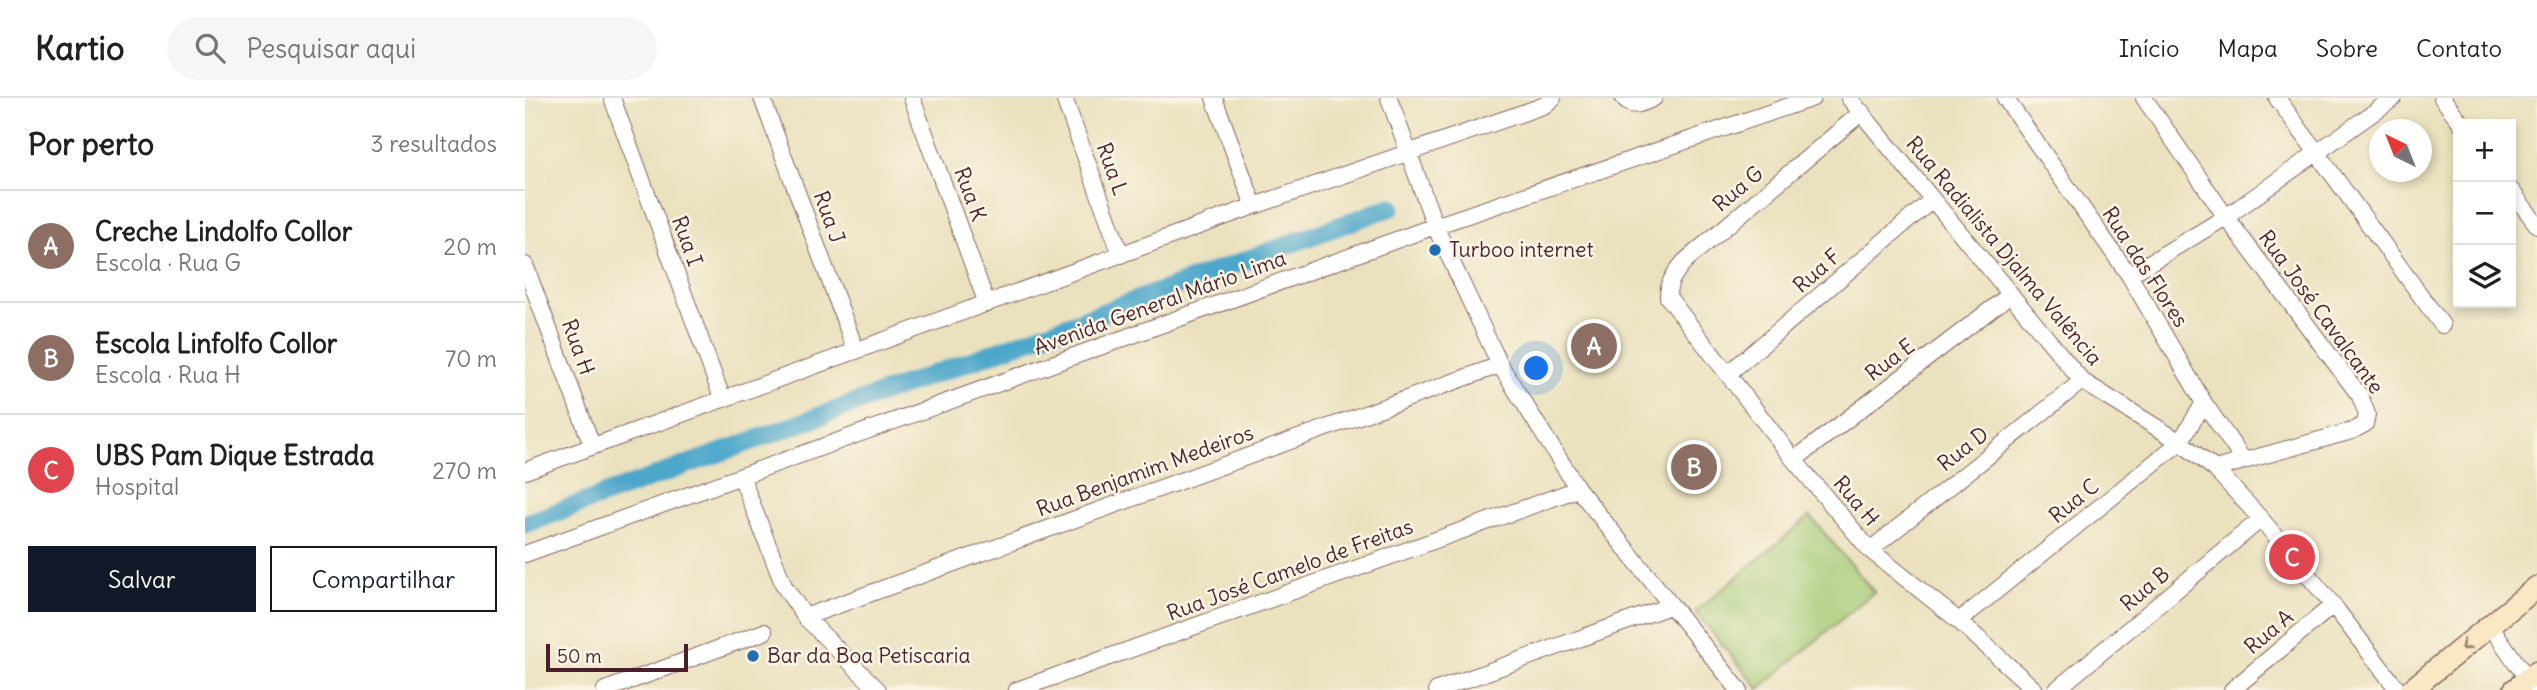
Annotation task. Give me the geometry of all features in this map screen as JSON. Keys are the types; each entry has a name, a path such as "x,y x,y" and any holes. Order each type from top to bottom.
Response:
{"street":[{"name":"Rua I","path":"612,98 722,398"},
{"name":"Rua J","path":"762,98 856,351"},
{"name":"Rua K","path":"912,98 988,304"},
{"name":"Rua L","path":"1064,98 1121,255"},
{"path":"1214,98 1254,206"},
{"path":"1389,98 1434,222 1500,365 1578,489 1739,690"},
{"path":"525,471 1254,206 1534,109 1553,98"},
{"path":"1623,98 1630,105 1654,98"},
{"name":"Avenida General Mário Lima","path":"525,554 1434,222 1812,98"},
{"name":"Rua Radialista Djalma Valência","path":"1849,98 2082,381 2180,442 2215,469 2261,519 2398,690"},
{"name":"Rua das Flores","path":"2005,98 2129,275 2204,403 2244,461"},
{"name":"Rua José Cavalcante","path":"2144,98 2225,217 2360,396 2367,414 2365,424 2353,431 2215,469"},
{"path":"2277,98 2442,325"},
{"path":"2129,275 2225,217 2394,98"},
{"path":"2442,98 2458,119"},
{"name":"Rua G","path":"1676,311 1668,297 1668,286 1685,261 1862,112"},
{"path":"2516,197 2537,225"},
{"name":"Rua F","path":"1729,373 1932,200"},
{"name":"Rua H","path":"525,265 592,445"},
{"name":"Rua E","path":"1794,460 2011,294"},
{"name":"Rua H","path":"1676,311 1729,373 1794,460 1870,550 1959,621 2035,690"},
{"name":"Rua Benjamim Medeiros","path":"805,617 1500,365"},
{"name":"Rua D","path":"1870,550 2082,381"},
{"name":"Rua C","path":"1959,621 2180,442 2204,403"},
{"path":"741,476 784,586 805,617 878,690"},
{"name":"Rua José Camelo de Freitas","path":"1017,690 1578,489"},
{"name":"Rua B","path":"2056,690 2261,519"},
{"path":"2411,690 2537,587"},
{"path":"1437,690 1670,606"},
{"name":"Rua A","path":"2232,690 2333,606"},
{"path":"2490,625 2529,683"},
{"path":"605,690 764,632"}],"green space":[{"path":"1810,516 1874,592 1759,689 1695,612"}],"waterway":[{"path":"525,524 1391,207"}],"place":[{"name":"Turboo internet","path":"1435,250"},
{"name":"Creche Lindolfo Collor","path":"1594,346"},
{"name":"Escola Linfolfo Collor","path":"1694,467"},
{"name":"UBS Pam Dique Estrada","path":"2292,557"},
{"name":"Bar da Boa Petiscaria","path":"753,656"}]}
